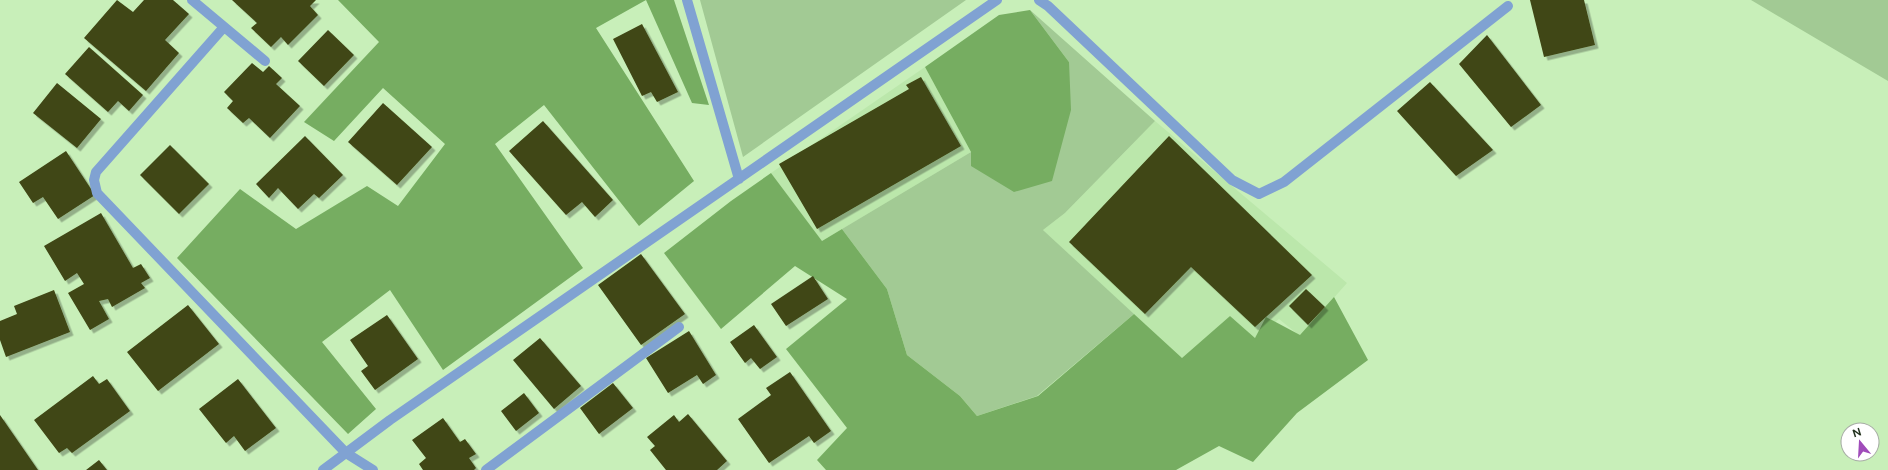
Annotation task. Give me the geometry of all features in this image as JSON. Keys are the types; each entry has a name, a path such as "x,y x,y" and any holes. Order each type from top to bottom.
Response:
{"street":[{"path":"192,0 265,61"},
{"path":"687,0 739,178"},
{"path":"323,470 390,420 997,0"},
{"path":"1039,0 1048,6 1232,180 1259,194 1284,182 1508,6"},
{"path":"224,27 96,172 94,180 97,193 346,453 373,470"},
{"path":"486,470 680,327"}],"shaded area":[{"path":"338,0 646,0 596,28 694,181 639,226 544,105 495,144 583,268 443,370 390,290 322,342 376,409 348,434 177,258 240,189 296,229 367,186 398,206 445,144 383,88 334,141 304,122 379,42"},
{"path":"646,0 674,0 709,105 692,103"},
{"path":"700,0 966,0 743,157"},
{"path":"1751,0 1888,0 1888,81"},
{"path":"1030,10 1155,121 1065,213 1043,230 1134,314 1037,396 977,416 960,396 907,355 887,289 842,229 971,152 1069,62"},
{"path":"1030,10 1069,62 1071,110 1052,181 1014,192 971,166 971,152 925,67 999,15"},
{"path":"925,67 971,152 822,241 771,173"},
{"path":"1155,121 1347,283 1300,336 1279,319 1255,338 1230,316 1182,359 1043,230 1065,213"},
{"path":"771,173 822,241 842,229 887,289 907,355 960,396 977,416 1038,396 1134,314 1182,358 1230,316 1255,338 1266,317 1300,335 1334,297 1368,360 1297,413 1253,462 1219,446 1176,470 826,470 817,460 847,428 786,349 847,299 795,266 721,329 664,253 731,201"}],"building":[{"path":"117,0 133,12 144,0 173,0 189,14 165,40 179,53 146,91 84,38"},
{"path":"232,0 316,0 310,6 318,15 288,45 281,37 271,47 251,28 257,23"},
{"path":"1530,0 1584,0 1595,45 1544,57"},
{"path":"642,24 678,92 657,102 651,92 642,96 613,39"},
{"path":"328,30 354,55 324,86 298,61"},
{"path":"1487,35 1541,105 1511,127 1459,64"},
{"path":"89,47 143,95 129,111 118,101 108,112 65,74"},
{"path":"252,63 263,72 269,66 282,78 276,84 300,106 270,138 249,118 243,123 227,108 233,101 224,92"},
{"path":"921,77 961,146 817,229 779,164 909,89 906,85"},
{"path":"1430,82 1493,150 1456,176 1397,111"},
{"path":"57,83 101,119 77,148 33,113"},
{"path":"383,103 432,147 397,185 348,142"},
{"path":"543,121 613,200 595,217 582,202 566,215 509,151"},
{"path":"305,136 343,175 319,198 314,194 298,209 278,188 269,198 256,184"},
{"path":"1169,136 1312,275 1255,327 1191,267 1145,314 1069,242"},
{"path":"170,145 209,184 179,214 140,175"},
{"path":"66,151 95,195 58,219 43,197 33,203 19,182"},
{"path":"101,213 133,268 141,264 150,278 141,283 145,288 112,307 108,299 99,301 109,319 90,330 68,293 84,284 77,273 65,281 44,246"},
{"path":"641,254 685,314 641,345 598,285"},
{"path":"813,276 828,299 786,326 771,304"},
{"path":"1306,289 1325,307 1308,325 1289,306"},
{"path":"54,290 70,332 6,357 0,340 0,321 17,314 14,306"},
{"path":"188,305 219,344 158,391 127,352"},
{"path":"387,315 418,359 375,390 361,371 368,366 350,340"},
{"path":"754,325 777,357 760,369 751,358 745,363 730,342"},
{"path":"689,331 716,375 703,384 697,375 668,393 646,358"},
{"path":"540,338 581,386 554,409 513,360"},
{"path":"790,372 831,431 814,443 809,436 769,463 738,419 771,395 766,388"},
{"path":"93,376 99,384 107,379 130,411 72,453 67,448 59,453 34,420"},
{"path":"238,379 276,428 245,451 234,436 226,443 199,409"},
{"path":"613,383 633,408 599,434 580,408"},
{"path":"524,393 539,413 516,431 501,411"},
{"path":"688,414 727,461 717,470 666,470 650,450 655,446 647,437 674,415 679,422"},
{"path":"0,415 38,470 0,470"},
{"path":"443,418 460,442 465,439 476,454 469,458 476,468 474,470 423,470 419,464 426,458 412,440"},
{"path":"99,460 107,470 86,470"}]}
